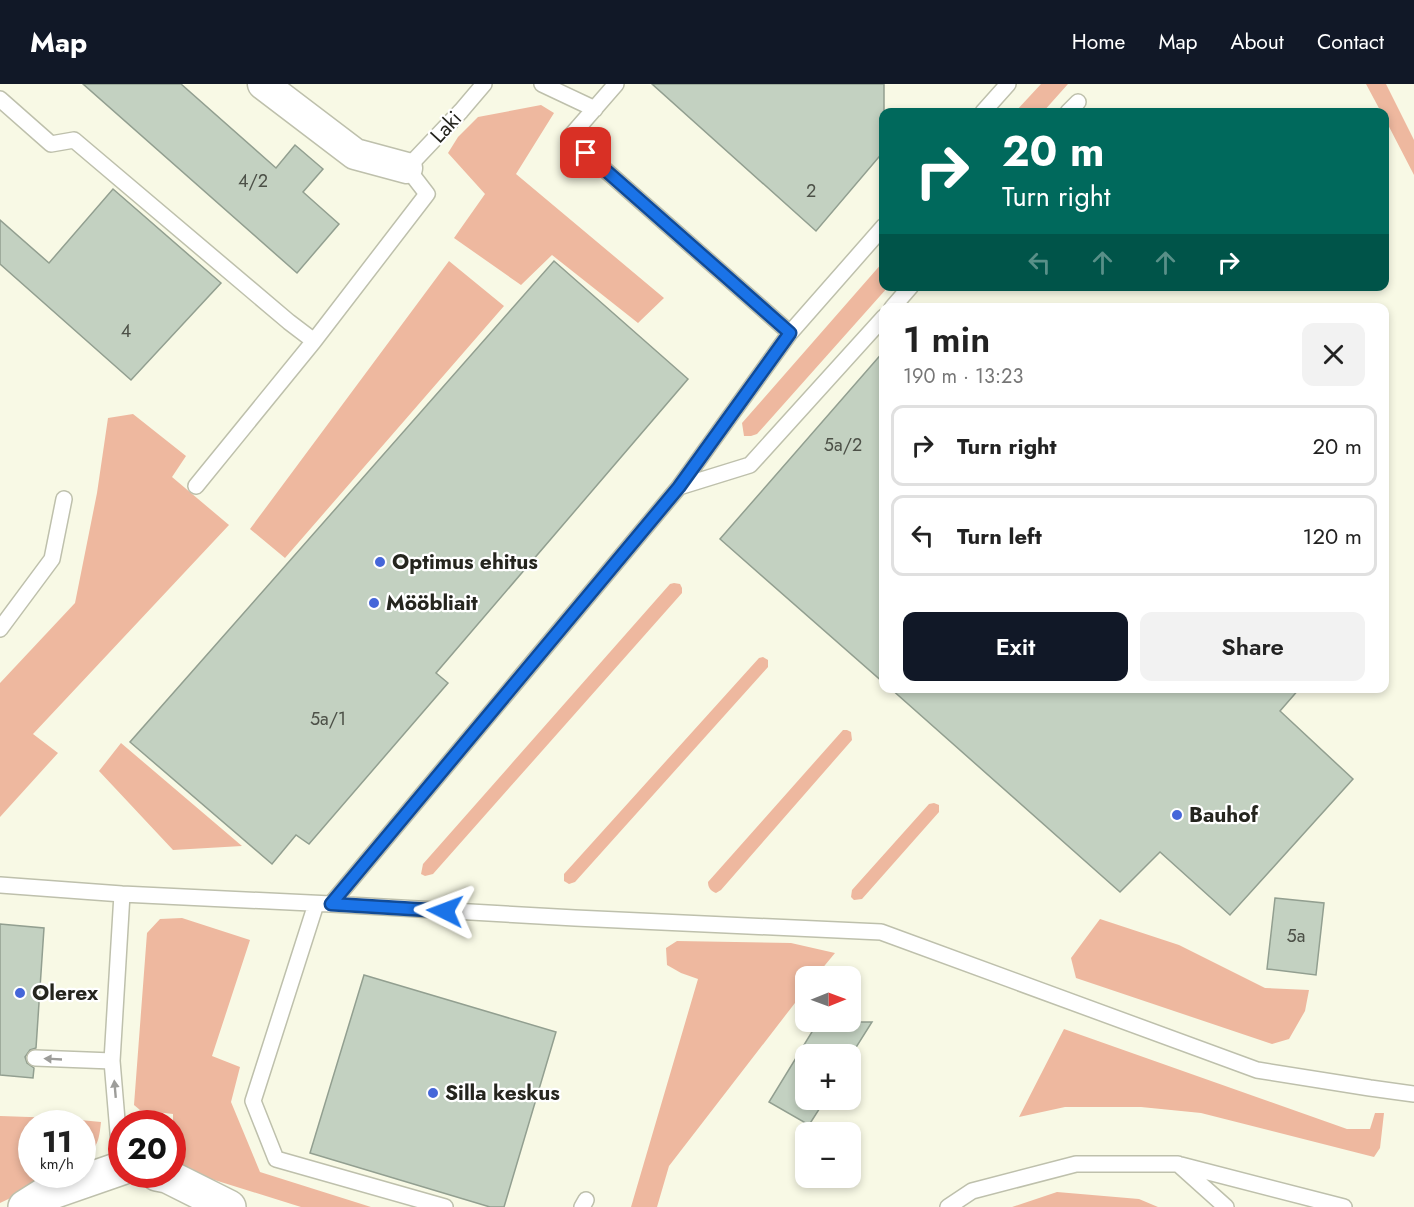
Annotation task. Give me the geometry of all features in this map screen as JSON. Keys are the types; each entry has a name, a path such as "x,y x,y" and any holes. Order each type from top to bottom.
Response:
{"main road":[{"path":"25,1207 44,1195 108,1173"},
{"path":"186,1186 229,1207"}],"street":[{"path":"263,84 355,154 407,168"}],"lane":[{"name":"Laki","path":"407,168 462,111 484,84"},
{"path":"543,84 595,109"},
{"path":"616,84 569,138 790,333"},
{"path":"987,108 1008,84"},
{"path":"0,99 51,144 74,140 314,341"},
{"path":"196,486 314,341 427,194 407,168"},
{"path":"445,1207 276,1159 253,1101 323,904 679,487 790,333 879,232"},
{"path":"896,303 907,291"},
{"path":"679,487 750,465 879,323"},
{"path":"0,629 52,559 64,499"},
{"path":"0,885 122,894 881,932 1257,1070 1414,1094"},
{"path":"116,1110 112,1061 122,894"},
{"path":"35,1058 112,1061"},
{"path":"948,1207 972,1191 1076,1164 1178,1164 1344,1207"},
{"path":"1178,1164 1226,1207"}],"shaded area":[{"path":"1041,84 1068,84 1047,108 1019,108"},
{"path":"1366,84 1386,84 1414,140 1414,175 1389,127 1389,108 1379,108"},
{"path":"541,105 554,113 516,174 664,298 638,323 552,255 521,285 454,238 485,194 448,153 458,137 478,117"},
{"path":"449,261 504,306 285,558 250,529"},
{"path":"879,267 879,291 884,291 757,434 744,436 742,423"},
{"path":"133,414 186,456 172,477 229,525 33,734 58,753 0,817 0,683 75,603 97,493 108,418"},
{"path":"670,584 680,584 682,593 433,874 425,876 421,874 423,864"},
{"path":"763,657 768,660 768,667 575,882 569,884 564,881 564,874 759,658"},
{"path":"843,730 851,732 852,740 721,890 716,893 711,890 708,882"},
{"path":"121,743 242,846 173,850 99,771"},
{"path":"929,804 939,805 939,812 862,899 854,900 851,897 852,890"},
{"path":"182,918 250,940 212,1056 240,1067 231,1102 260,1172 371,1207 301,1207 186,1171 186,1110 140,1110 134,1105 147,933 160,919"},
{"path":"1100,919 1179,945 1265,988 1309,990 1305,1011 1289,1039 1272,1044 1076,978 1071,958"},
{"path":"677,941 791,943 835,953 824,966 795,966 795,1003 669,1166 657,1207 631,1207 698,979 667,965 666,948"},
{"path":"1064,1029 1347,1129 1370,1129 1375,1113 1384,1113 1380,1148 1374,1157 1201,1113 1141,1107 1065,1107 1019,1117"},
{"path":"0,1116 18,1117 18,1188 32,1188 0,1203"},
{"path":"96,1122 101,1122 96,1145"},
{"path":"1057,1192 1139,1199 1158,1207 1012,1207"}],"building":[{"path":"83,84 181,84 276,168 295,145 323,169 303,192 339,224 297,273"},
{"path":"652,84 884,84 884,108 879,108 879,157 816,231"},
{"path":"113,189 221,283 131,380 0,264 0,220 49,263"},
{"name":"Mööbliait","path":"554,261 688,379 436,673 448,683 309,844 296,835 272,864 130,742"},
{"path":"879,357 879,679 720,539"},
{"name":"Bauhof","path":"896,693 1296,693 1280,711 1353,779 1230,915 1160,852 1120,892"},
{"path":"1275,898 1324,903 1316,975 1267,969"},
{"name":"Olerex","path":"0,924 44,928 36,1048 30,1050 25,1057 27,1063 34,1068 33,1078 0,1075"},
{"name":"Silla keskus","path":"364,975 556,1032 504,1207 490,1207 310,1153"},
{"path":"861,1022 872,1022 858,1044 805,1044 812,1032 861,1032"},
{"path":"795,1060 795,1110 819,1110 811,1122 804,1122 769,1102"}],"place":[{"name":"Optimus ehitus","path":"380,562"},
{"name":"Mööbliait","path":"374,603"},
{"name":"Bauhof","path":"1177,815"},
{"name":"Olerex","path":"20,993"},
{"name":"Silla keskus","path":"433,1093"}],"route":[{"path":"445,911 331,904 679,487 790,333 586,153"}]}
